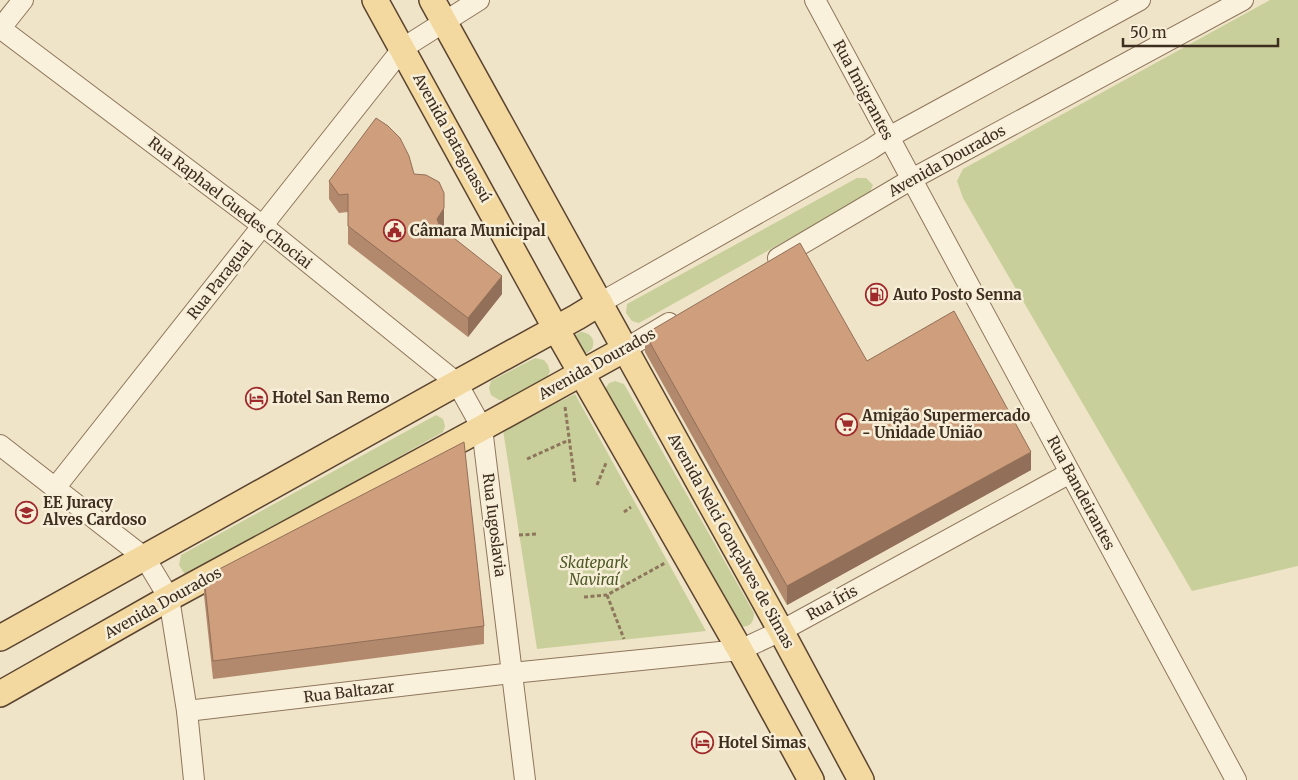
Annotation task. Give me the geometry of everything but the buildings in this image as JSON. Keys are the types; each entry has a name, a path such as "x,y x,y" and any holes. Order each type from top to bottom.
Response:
{"main road":[{"name":"Avenida Bataguassú","path":"376,0 556,329"},
{"path":"0,638 600,303 438,10"},
{"name":"Avenida Nelci Gonçalves de Simas","path":"600,303 861,780"},
{"path":"556,329 740,650 811,780"},
{"name":"Avenida Dourados","path":"0,694 169,598 625,348"}],"street":[{"path":"0,28 23,0"},
{"name":"Rua Paraguai","path":"55,488 403,48 438,10 479,0"},
{"name":"Rua Imigrantes","path":"815,0 912,180"},
{"path":"600,303 889,137 1140,0"},
{"name":"Avenida Dourados","path":"759,269 912,180 1243,0"},
{"name":"Rua Raphael Guedes Chociai","path":"0,28 263,226 457,383"},
{"name":"Rua Bandeirantes","path":"912,180 1070,473 1229,778"},
{"name":"Avenida Dourados","path":"625,348 684,314"},
{"name":"Rua Iugoslavia","path":"457,383 482,428 525,780"},
{"path":"0,445 145,558 169,598 187,711 194,780"},
{"name":"Rua Íris","path":"512,673 740,650 781,631 1070,473"},
{"name":"Rua Baltazar","path":"187,711 512,673"}],"path":[{"path":"564,400 575,483"},
{"path":"526,459 569,440"},
{"path":"596,485 609,456"},
{"path":"624,512 636,504"},
{"path":"519,535 538,534"},
{"path":"584,597 607,595 668,562"},
{"path":"575,586 580,571"},
{"path":"607,595 624,639"}],"green space":[{"path":"1270,0 1298,0 1298,566 1192,591 963,198 957,181 963,169"},
{"path":"857,178 866,178 873,185 869,194 639,323 632,321 626,313 627,304"},
{"path":"584,332 593,339 592,349 583,354 574,336"},
{"path":"535,358 544,360 548,365 550,372 547,377 506,400 499,400 491,395 489,388 491,381"},
{"path":"615,381 624,384 754,613 753,620 749,625 736,625 607,395 605,389 609,383"},
{"name":"Skatepark Naviraí","path":"575,394 706,631 537,649 503,430"},
{"path":"436,415 443,419 445,426 443,432 191,574 184,573 179,565 181,555"}],"place":[{"name":"Câmara Municipal","path":"394,231"},
{"name":"Auto Posto Senna","path":"877,295"},
{"name":"Hotel San Remo","path":"256,398"},
{"name":"Amigão Supermercado - Unidade União","path":"846,425"},
{"name":"EE Juracy Alves Cardoso","path":"27,512"},
{"name":"Hotel Simas","path":"702,743"}]}
